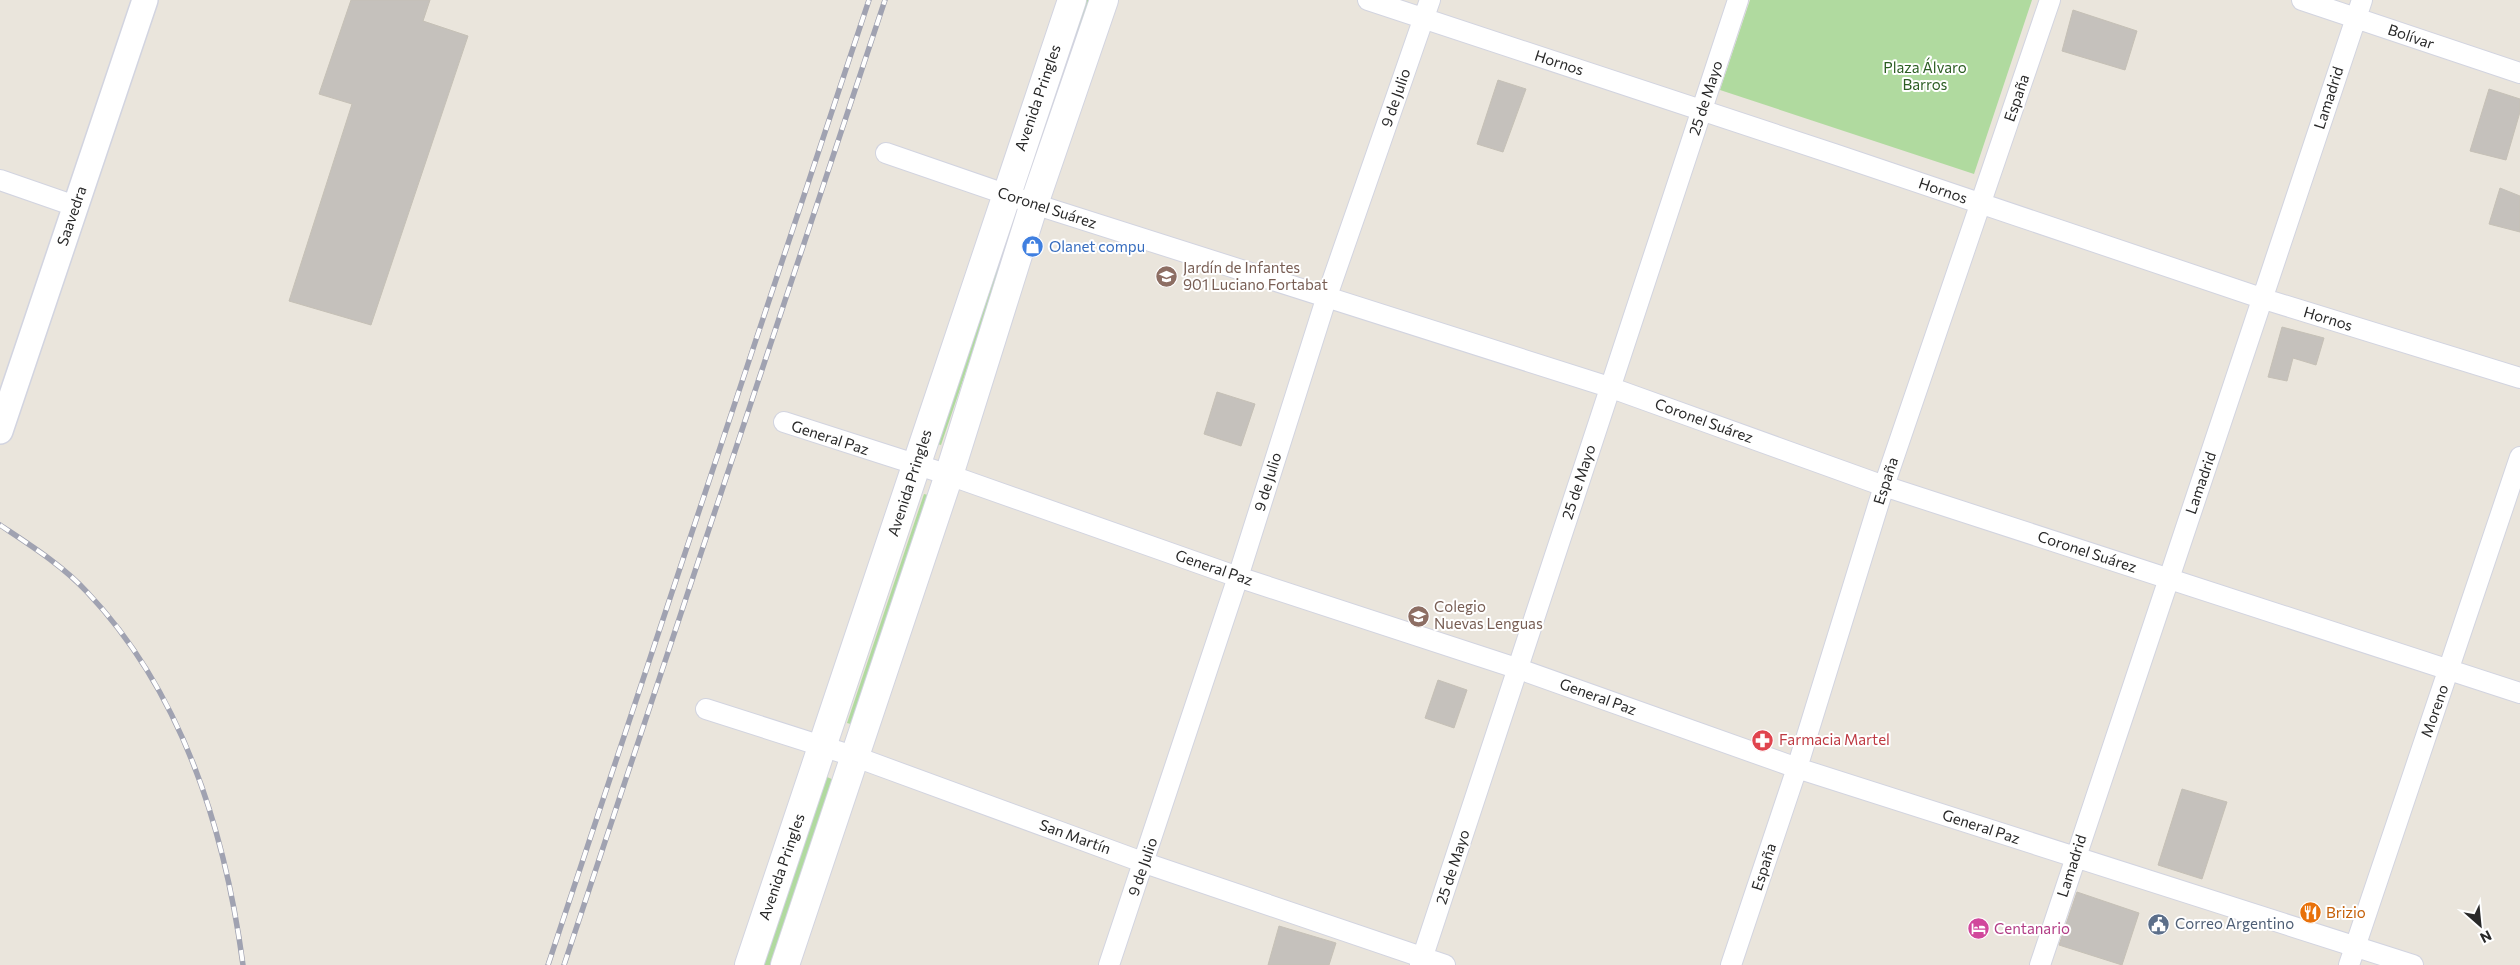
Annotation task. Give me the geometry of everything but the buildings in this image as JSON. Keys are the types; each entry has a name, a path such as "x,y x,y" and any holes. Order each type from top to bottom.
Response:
{"main road":[{"name":"Avenida Pringles","path":"749,965 1072,0"},
{"name":"Avenida Pringles","path":"785,965 949,476 1034,204 1104,0"}],"street":[{"name":"Saavedra","path":"0,431 145,0"},
{"name":"Hornos","path":"1368,0 1703,110 2264,299 2520,378"},
{"name":"9 de Julio","path":"1109,965 1145,863 1327,296 1430,0"},
{"name":"25 de Mayo","path":"1422,962 1519,669 1609,387 1703,110 1738,0"},
{"name":"España","path":"1731,965 1797,768 1884,486 1982,205 2050,0"},
{"name":"Bolívar","path":"2302,0 2359,9 2520,74"},
{"name":"Lamadrid","path":"2040,965 2074,858 2264,299 2359,9"},
{"name":"Coronel Suárez","path":"886,153 1034,204 1609,387 1884,486 2450,668 2520,693"},
{"path":"0,180 76,206"},
{"name":"General Paz","path":"784,422 1519,669 1797,768 2413,965"},
{"name":"Moreno","path":"2349,965 2520,457"},
{"name":"San Martín","path":"706,710 856,757 1422,962 1445,965"}],"green space":[{"path":"1081,0 1090,0 1029,179 1022,177"},
{"name":"Plaza Álvaro Barros","path":"1750,0 2032,0 1974,174 1720,90"},
{"path":"1012,214 1019,216 941,445 934,443"},
{"path":"924,494 932,496 854,725 847,723"},
{"path":"827,777 834,780 771,965 763,965"}],"railway":[{"path":"548,965 869,0"},
{"path":"564,965 885,0"},
{"path":"0,525 45,556 77,582 120,631 149,673 173,718 194,765 211,814 235,914 243,965"}],"place":[{"name":"Olanet compu","path":"1033,247"},
{"name":"Jardín de Infantes 901 Luciano Fortabat","path":"1167,277"},
{"name":"Colegio Nuevas Lenguas","path":"1418,616"},
{"name":"Farmacia Martel","path":"1763,740"},
{"name":"Brizio","path":"2310,913"},
{"name":"Correo Argentino","path":"2159,924"},
{"name":"Centanario","path":"1978,929"}]}
